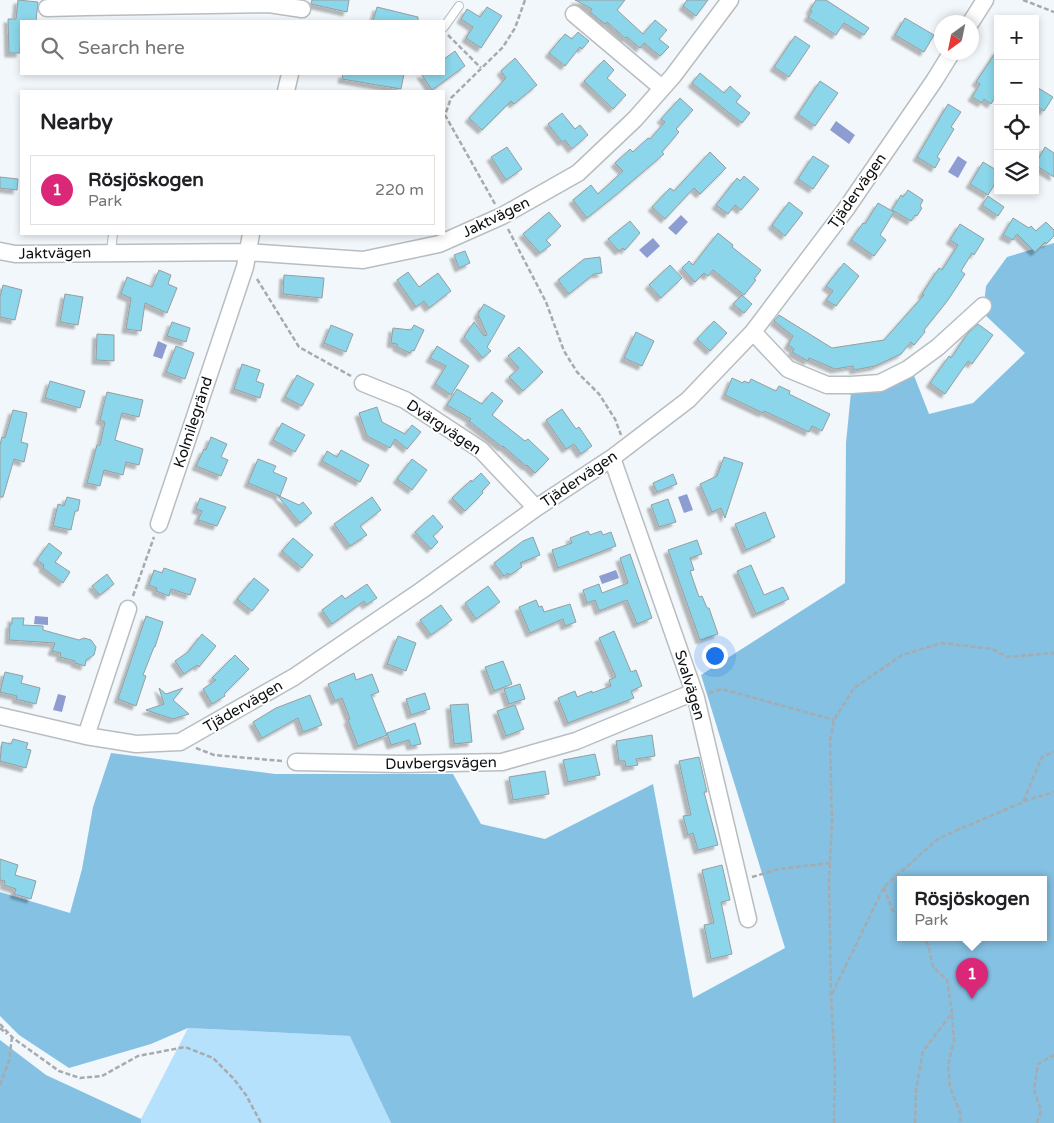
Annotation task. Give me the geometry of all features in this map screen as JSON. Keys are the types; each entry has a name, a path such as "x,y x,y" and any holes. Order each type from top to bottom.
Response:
{"street":[{"name":"Jaktvägen","path":"0,252 15,254 111,252 246,260 364,260 440,244 502,216 578,173 635,120 673,76 730,0"},
{"path":"975,15 985,0"},
{"path":"47,8 85,4 268,4 303,10"},
{"path":"574,14 662,88"},
{"name":"Tjädervägen","path":"0,716 86,736 136,744 180,742 294,677 422,590 536,508 612,458 688,400 753,332 846,208 947,60"},
{"path":"286,90 290,75"},
{"name":"Kolmilegränd","path":"159,524 246,260 252,235"},
{"path":"753,332 788,369 827,384 851,385 880,382 908,369 983,306"},
{"name":"Dvärgvägen","path":"363,383 405,400 481,450 536,508"},
{"name":"Svalvägen","path":"612,458 695,695 748,919"},
{"path":"86,736 128,609"},
{"name":"Duvbergsvägen","path":"296,762 401,764 502,762 576,742 695,695"}],"lane":[{"path":"445,27 459,6"},
{"name":"Jaktvägen","path":"111,252 113,235"}],"path":[{"path":"525,0 515,28 503,47 451,98 445,115 502,216 546,302 564,351 577,372 599,394 615,419 623,440 612,458"},
{"path":"1023,0 1054,12"},
{"path":"445,30 481,68"},
{"path":"246,260 299,346 363,383"},
{"path":"128,609 159,524"},
{"path":"834,1123 835,1069 831,996 830,863 832,822 830,741 834,720 854,688 902,655 942,643 992,649 1008,657 1054,654"},
{"path":"695,695 722,689 834,720"},
{"path":"180,742 214,756 296,762"},
{"path":"1023,802 1042,757 1054,752"},
{"path":"831,996 884,887 939,838 1023,802 1054,792"},
{"path":"738,881 779,869 830,863"},
{"path":"884,887 892,910 897,914"},
{"path":"924,941 928,944 933,967 948,980 954,1041 948,1065 950,1087 961,1115 960,1123"},
{"path":"915,1123 916,1089 923,1051 952,1013"},
{"path":"0,1024 13,1038"},
{"path":"0,1028 58,1071 80,1078 102,1076 138,1056 185,1046 213,1058 233,1078 246,1095 261,1123"},
{"path":"0,1085 9,1062 13,1038"},
{"path":"1038,1123 1041,1111 1034,1089 1038,1064 1054,1055"}],"shaded area":[{"path":"836,121 855,135 849,144 830,130"},
{"path":"958,156 967,162 958,178 948,172"},
{"path":"681,215 688,222 676,235 668,228"},
{"path":"653,238 660,246 647,258 639,250"},
{"path":"1054,243 1054,1123 391,1123 350,1036 188,1028 151,1044 69,1068 19,1035 0,1016 0,892 70,913 82,869 93,807 111,753 275,774 453,774 481,824 545,839 653,784 693,998 785,948 701,675 845,583 846,443 851,392 869,391 884,387 913,373 929,414 973,403 1025,353 983,313 986,286 1007,257"},
{"path":"158,341 167,345 162,359 153,356"},
{"path":"687,494 693,510 684,513 678,497"},
{"path":"616,570 619,578 602,584 599,576"},
{"path":"35,616 48,617 48,625 34,624"},
{"path":"58,694 66,696 62,712 53,710"},
{"path":"188,1028 351,1036 391,1123 141,1123 141,1119"},
{"path":"0,1040 46,1075 141,1119 141,1123 0,1123"}],"building":[{"path":"18,0 38,2 36,20 20,20 20,53 9,53 8,19 16,19"},
{"path":"312,0 349,0 347,12 311,4"},
{"path":"575,0 625,0 617,10 643,34 655,20 667,30 659,39 669,47 660,56 644,43 640,48 607,22 605,24 590,12 592,9"},
{"path":"687,0 708,0 696,16 683,6"},
{"path":"816,0 826,0 869,28 864,35 844,23 836,35 808,17"},
{"path":"377,7 418,17 418,20 373,20"},
{"path":"487,7 502,16 481,48 466,38 473,27 461,19 467,9 480,17"},
{"path":"905,18 934,35 924,52 895,35"},
{"path":"578,32 589,41 582,49 580,47 565,66 549,53 565,34 572,39"},
{"path":"795,36 810,46 789,77 774,67"},
{"path":"455,51 465,66 432,90 422,75 445,75 445,58"},
{"path":"994,55 994,99 991,104 984,99 982,103 972,97 980,84 976,82"},
{"path":"515,58 537,85 514,104 511,101 482,130 469,118 506,78 501,71"},
{"path":"604,60 614,70 607,78 626,95 613,109 584,81"},
{"path":"700,73 724,93 730,86 741,96 736,102 750,113 742,123 692,83"},
{"path":"343,75 404,75 401,89 342,79"},
{"path":"820,81 838,93 815,126 798,114"},
{"path":"1039,88 1053,97 1044,111 1039,108"},
{"path":"680,98 693,110 676,129 679,132 662,152 664,154 587,218 573,200 591,185 598,194 623,171 615,163 630,149 633,152 648,138 650,139 665,122 661,119"},
{"path":"948,104 961,112 951,127 954,129 937,157 940,159 935,168 917,157"},
{"path":"562,113 575,129 580,125 588,135 572,149 565,140 562,142 548,124"},
{"path":"507,147 522,169 506,180 491,157"},
{"path":"1045,147 1054,153 1054,177 1039,168 1039,158"},
{"path":"710,152 726,168 700,194 694,188 665,219 652,207 670,188 674,191"},
{"path":"813,156 829,166 813,189 798,179"},
{"path":"983,162 994,169 994,185 988,195 970,184"},
{"path":"744,176 759,189 741,210 735,205 728,214 716,205 737,178 740,181"},
{"path":"0,177 18,179 17,190 0,188"},
{"path":"908,190 923,200 920,206 922,208 911,221 892,210 901,195 903,197"},
{"path":"988,196 1004,207 998,216 982,205"},
{"path":"789,202 803,213 785,236 772,225"},
{"path":"878,203 894,212 880,235 886,240 874,256 851,240 863,223 865,224"},
{"path":"549,212 561,226 546,240 551,245 540,253 523,234"},
{"path":"1013,218 1029,228 1031,226 1036,231 1046,222 1054,230 1054,236 1035,252 1017,234 1013,240 1003,235"},
{"path":"630,221 640,233 625,250 623,248 619,251 608,239"},
{"path":"960,224 984,239 974,255 972,253 961,271 965,274 948,300 914,345 911,342 901,354 875,366 854,370 853,366 835,369 809,358 808,361 792,352 794,349 788,345 793,336 774,321 779,315 832,348 884,340 924,295 922,294 939,268 942,270 958,245 950,240"},
{"path":"718,233 761,270 744,295 713,270 708,276 704,273 695,282 682,268 689,261 693,265"},
{"path":"465,251 470,263 459,268 454,255"},
{"path":"600,257 602,273 594,274 569,294 558,280 584,259"},
{"path":"844,263 859,276 836,306 826,300 833,291 826,286"},
{"path":"670,265 682,278 661,298 649,285"},
{"path":"159,270 171,275 168,284 177,288 167,313 145,303 141,331 126,329 131,298 121,294 127,277 152,287"},
{"path":"408,272 419,287 438,273 451,291 429,308 424,301 416,307 397,280"},
{"path":"284,275 324,278 322,298 283,294"},
{"path":"3,285 22,290 15,320 0,317 0,297"},
{"path":"65,294 83,297 78,325 60,322"},
{"path":"742,295 752,304 744,313 733,304"},
{"path":"484,304 505,316 487,347 491,351 483,358 464,337 474,322 484,336 487,335 478,314"},
{"path":"714,321 727,333 710,351 697,339"},
{"path":"172,322 190,328 186,342 167,336"},
{"path":"978,324 993,335 972,364 968,361 945,394 930,383 949,356 951,358 968,333"},
{"path":"331,325 353,334 346,352 324,343"},
{"path":"414,325 424,330 414,351 412,350 410,353 397,347 397,344 391,343 393,328 411,330"},
{"path":"636,332 654,341 642,366 624,358"},
{"path":"97,334 114,335 114,361 96,360"},
{"path":"176,346 194,353 185,379 166,372"},
{"path":"437,346 469,366 451,395 435,384 446,366 430,358"},
{"path":"519,347 543,372 523,391 509,377 519,368 508,356"},
{"path":"242,364 260,370 256,381 264,384 260,398 234,389"},
{"path":"297,375 314,384 302,406 285,397"},
{"path":"732,378 743,383 744,381 749,383 751,379 776,391 779,386 790,391 789,394 830,414 822,431 812,426 809,432 725,395"},
{"path":"50,381 85,391 80,408 45,398"},
{"path":"457,389 482,404 492,392 503,401 492,415 525,441 528,439 549,459 535,473 469,421 471,419 447,405"},
{"path":"107,392 143,400 139,417 122,413 115,440 143,449 139,465 126,462 123,475 104,470 100,486 87,483 97,445 100,445 105,422 100,420"},
{"path":"377,407 382,422 405,434 412,425 421,432 407,449 395,439 390,448 367,436 359,413"},
{"path":"562,409 576,429 579,427 592,446 581,454 574,444 566,449 546,420"},
{"path":"13,410 27,413 21,442 28,444 24,462 14,459 3,497 0,497 0,445 2,437 5,438"},
{"path":"282,423 305,435 295,452 273,440"},
{"path":"211,437 227,444 221,457 228,460 221,476 196,466 204,449 206,450"},
{"path":"341,450 369,465 360,482 322,461 327,451 337,457"},
{"path":"724,457 743,463 725,518 721,508 712,512 700,484 717,476"},
{"path":"258,459 276,466 273,472 287,478 280,496 248,483"},
{"path":"412,459 427,470 412,490 397,479"},
{"path":"481,473 490,483 465,511 452,498"},
{"path":"673,474 677,484 657,492 653,483"},
{"path":"277,495 299,505 303,502 312,513 300,523"},
{"path":"67,497 80,500 78,511 75,511 71,530 53,526 58,504 64,506"},
{"path":"372,497 381,510 360,526 367,535 350,546 334,524"},
{"path":"200,498 226,507 217,526 198,520 202,511 196,509"},
{"path":"668,499 676,522 659,527 651,505"},
{"path":"765,512 775,537 746,550 735,524"},
{"path":"433,515 443,527 433,536 438,542 431,549 415,532"},
{"path":"588,531 590,535 601,531 603,535 611,532 616,546 558,568 552,550 572,543 570,538"},
{"path":"533,537 540,555 520,563 522,567 510,575 508,573 504,576 494,563 523,541"},
{"path":"293,538 313,555 302,568 282,551"},
{"path":"697,540 702,554 690,558 694,570 690,571 699,597 702,596 707,608 709,608 718,634 700,640 668,550"},
{"path":"49,543 62,553 55,562 70,572 63,583 43,568 44,565 37,560"},
{"path":"630,554 652,618 637,624 627,600 599,611 595,600 587,603 583,590 599,584 602,593 628,583 620,558"},
{"path":"751,565 764,595 783,587 789,599 756,614 737,571"},
{"path":"164,568 196,579 190,595 171,589 169,596 156,591 157,588 149,585 154,570 162,573"},
{"path":"107,574 114,584 100,595 92,586"},
{"path":"254,578 269,590 252,611 237,599"},
{"path":"367,584 377,598 366,605 364,601 332,624 322,610 342,595 345,599"},
{"path":"488,586 500,602 476,619 465,603"},
{"path":"536,600 539,607 542,606 544,612 570,604 576,622 565,626 563,619 530,633 519,607"},
{"path":"441,605 452,620 431,635 420,620"},
{"path":"146,616 163,622 143,675 146,676 136,706 118,699"},
{"path":"12,618 24,618 23,625 43,626 43,630 79,640 84,638 91,640 96,647 94,655 86,660 85,666 60,657 61,653 52,651 55,643 9,640"},
{"path":"614,631 631,672 636,670 642,686 631,691 634,698 568,723 558,698 575,691 577,697 592,691 592,693 611,686 609,680 616,677 599,638"},
{"path":"202,634 216,646 199,667 197,665 184,674 175,661 188,652"},
{"path":"398,636 416,643 406,671 387,664"},
{"path":"235,655 249,669 224,694 225,696 212,704 203,689 216,680 212,678"},
{"path":"503,661 512,684 494,691 485,667"},
{"path":"5,672 23,676 21,683 40,688 36,704 16,699 17,696 0,692"},
{"path":"354,673 356,680 372,674 379,692 371,695 387,735 358,746 342,698 335,701 328,684"},
{"path":"520,684 525,699 509,704 504,689"},
{"path":"159,688 166,694 183,688 173,700 189,714 173,719 146,710 164,704"},
{"path":"425,693 430,709 411,715 406,699"},
{"path":"310,695 322,725 303,732 298,718 262,738 253,722 276,708"},
{"path":"468,704 472,742 454,744 450,705"},
{"path":"515,705 524,729 506,736 497,711"},
{"path":"415,723 421,744 411,746 409,740 391,745 387,733"},
{"path":"652,735 655,756 636,759 638,765 626,767 625,761 619,761 616,741"},
{"path":"13,739 28,743 26,749 31,750 26,768 0,761 2,742 11,744"},
{"path":"595,754 600,775 568,782 563,760"},
{"path":"699,757 707,792 704,792 718,845 698,850 693,833 688,835 683,816 691,815 679,761"},
{"path":"545,771 549,794 513,800 509,777"},
{"path":"0,859 18,865 15,875 36,881 31,899 14,894 16,889 4,885 5,881 0,880"},
{"path":"722,865 730,900 721,902 732,954 711,959 704,925 714,923 702,870"}],"place":[{"name":"Rösjöskogen","path":"972,999"}]}
